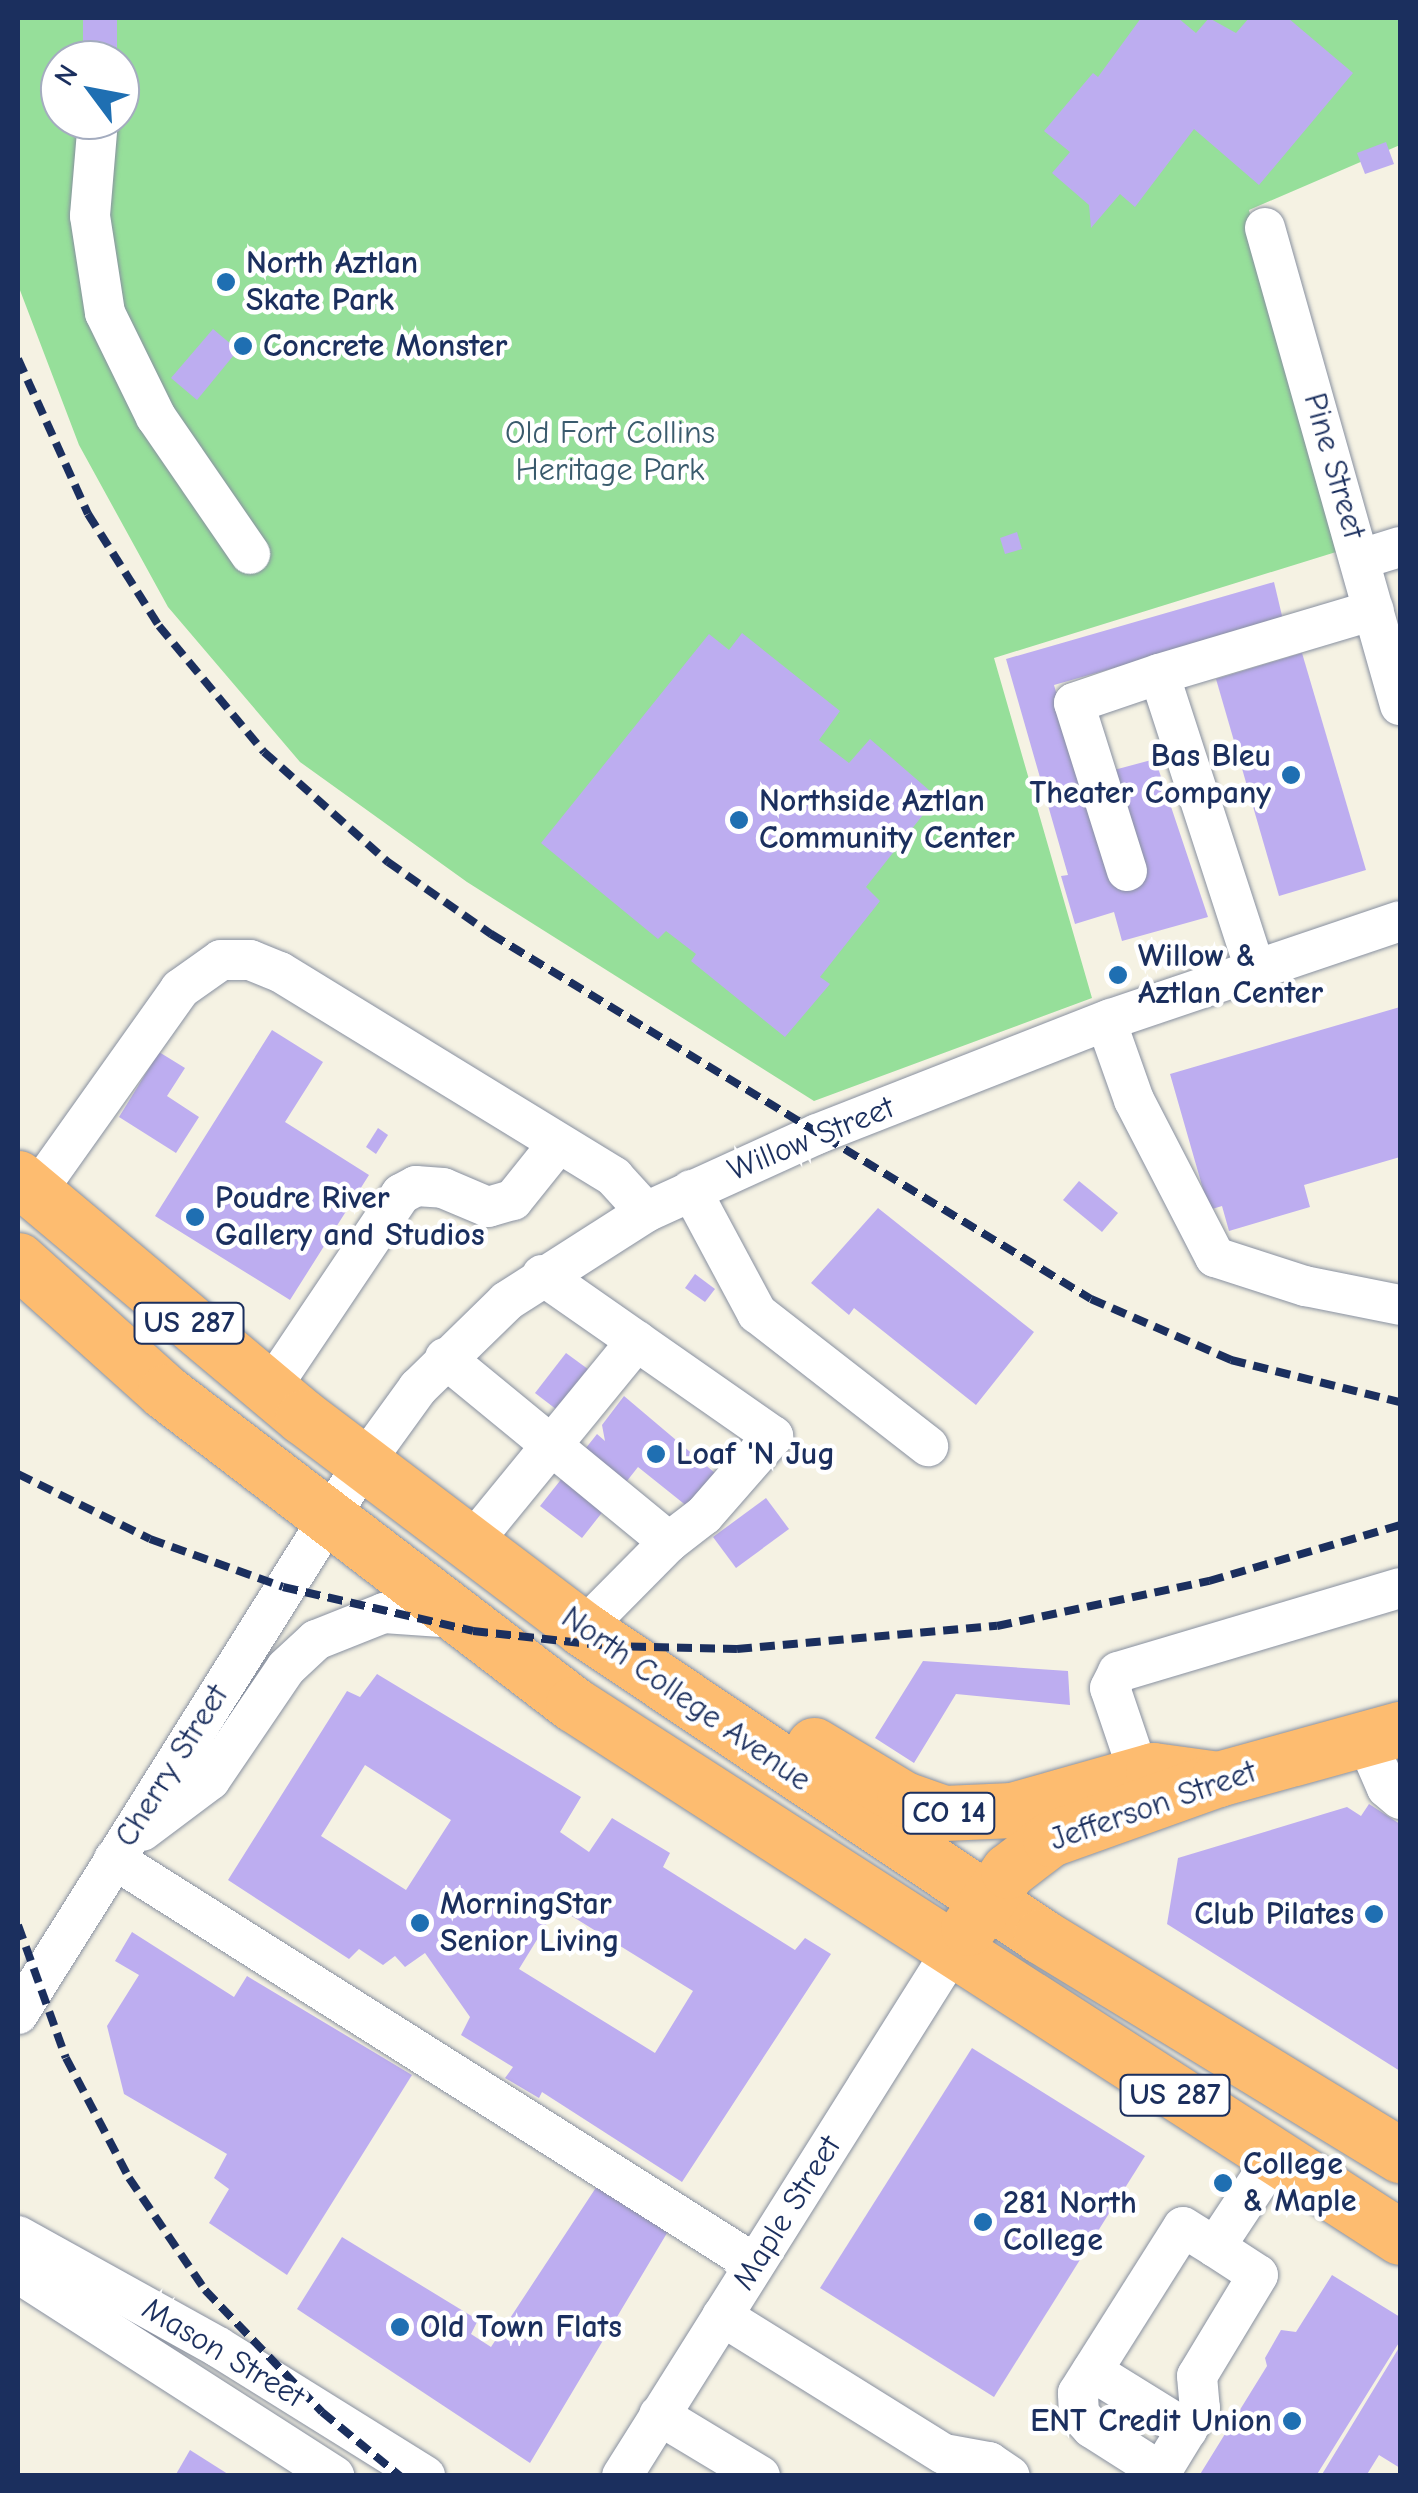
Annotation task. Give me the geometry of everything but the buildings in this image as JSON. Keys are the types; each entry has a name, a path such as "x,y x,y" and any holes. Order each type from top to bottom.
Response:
{"highway":[{"name":"North College Avenue","path":"27,1185 363,1464 583,1629 988,1900 1400,2156"},
{"name":"North College Avenue","path":"18,1260 165,1392 456,1618 623,1738 1400,2237"},
{"name":"CO 14","path":"697,1708 802,1739 904,1799 944,1813 1012,1810 1142,1789"},
{"name":"Jefferson Street","path":"952,1952 1008,1871 1050,1838 1142,1789 1218,1779 1383,1734"}],"street":[{"path":"96,140 90,216 105,313 156,417 250,554"},
{"name":"Pine Street","path":"1265,228 1400,705"},
{"path":"1361,559 1400,547"},
{"path":"1127,871 1074,703 1374,610"},
{"path":"1159,674 1255,969"},
{"name":"Willow Street","path":"326,1518 445,1358 542,1275 646,1212 690,1190 1106,1021 1400,922"},
{"path":"27,1185 180,988 222,960 250,960 280,972 614,1176 646,1212"},
{"path":"1106,1021 1134,1100 1215,1257 1305,1286 1400,1305"},
{"path":"270,1389 401,1194 416,1186 443,1188 488,1207 513,1200 558,1145"},
{"path":"690,1190 757,1312 928,1446"},
{"path":"542,1275 774,1436 704,1515 669,1542 583,1629"},
{"path":"470,1546 637,1341"},
{"path":"445,1358 669,1542"},
{"name":"Cherry Street","path":"18,2014 326,1518"},
{"path":"1142,1789 1110,1688 1118,1672 1400,1588"},
{"path":"456,1618 384,1613 316,1640 286,1668 210,1780 118,1852 755,2264"},
{"path":"1383,1734 1387,1788 1400,1799"},
{"name":"Maple Street","path":"622,2476 952,1952"},
{"path":"1215,2246 1274,2158"},
{"path":"1182,2227 1215,2246 1258,2275 1197,2376 1200,2408 1171,2458 1092,2428 1079,2414 1085,2382 1182,2227"},
{"name":"Mason Street","path":"18,2236 218,2347 425,2476"},
{"name":"Mason Street","path":"18,2273 334,2476"},
{"path":"722,2316 944,2454 989,2462 1010,2476"},
{"path":"659,2415 760,2476"}],"green space":[{"name":"Old Fort Collins Heritage Park","path":"18,18 1400,18 1400,145 1249,210 1336,552 994,658 1092,998 814,1101 467,882 300,762 168,607 79,445 18,285"}],"railway":[{"path":"18,359 88,514 159,626 264,752 388,862 491,934 1091,1299 1231,1360 1400,1402"},
{"path":"18,1474 150,1539 283,1587 473,1631 608,1646 737,1649 997,1626 1209,1581 1400,1525"},
{"path":"18,1925 66,2058 129,2178 205,2290 322,2412 400,2476"}],"place":[{"name":"North Aztlan Skate Park","path":"226,282"},
{"name":"Concrete Monster","path":"243,346"},
{"name":"Bas Bleu Theater Company","path":"1291,775"},
{"name":"Northside Aztlan Community Center","path":"739,820"},
{"name":"Willow & Aztlan Center","path":"1118,975"},
{"name":"Poudre River Gallery and Studios","path":"195,1217"},
{"name":"Loaf 'N Jug","path":"656,1454"},
{"name":"Club Pilates","path":"1374,1914"},
{"name":"MorningStar Senior Living","path":"420,1923"},
{"name":"College & Maple","path":"1223,2183"},
{"name":"281 North College","path":"983,2222"},
{"name":"Old Town Flats","path":"400,2327"},
{"name":"ENT Credit Union","path":"1292,2421"}]}
